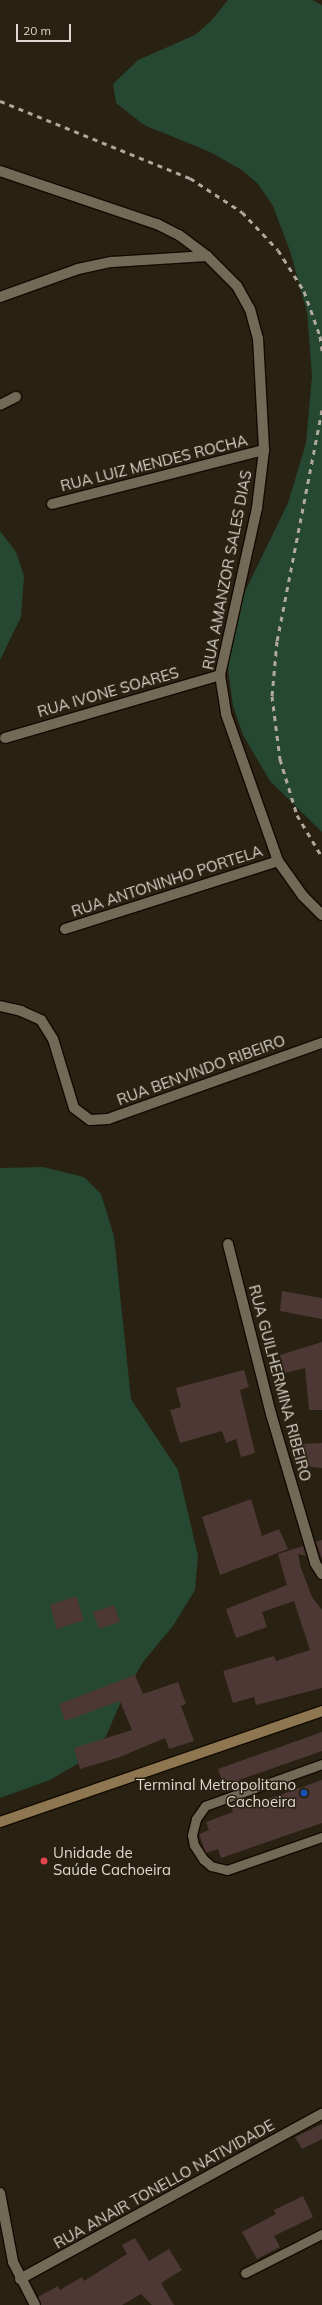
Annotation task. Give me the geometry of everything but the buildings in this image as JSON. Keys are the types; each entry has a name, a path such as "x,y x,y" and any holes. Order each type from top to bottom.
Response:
{"main road":[{"path":"0,1822 322,1711"}],"street":[{"name":"RUA AMANZOR SALES DIAS","path":"0,171 156,224 179,235 207,256 237,286 250,309 258,338 264,450 257,508 220,675 226,714 278,861 303,896 322,915"},
{"path":"0,297 78,270 112,262 207,256"},
{"path":"0,404 16,397"},
{"name":"RUA LUIZ MENDES ROCHA","path":"52,504 264,450"},
{"name":"RUA IVONE SOARES","path":"5,738 220,675"},
{"name":"RUA ANTONINHO PORTELA","path":"64,929 278,861"},
{"name":"RUA BENVINDO RIBEIRO","path":"0,1006 21,1011 41,1020 53,1039 74,1108 90,1120 108,1119 322,1043"},
{"name":"RUA GUILHERMINA RIBEIRO","path":"228,1244 271,1414 315,1563 322,1574"},
{"name":"RUA ANAIR TONELLO NATIVIDADE","path":"20,2279 322,2114"},
{"path":"0,2193 12,2262 35,2305"}],"lane":[{"path":"322,1764 205,1806 196,1819 192,1835 194,1845 203,1859 211,1866 227,1870 322,1837"},
{"path":"245,2273 322,2234"}],"green space":[{"path":"228,0 312,0 322,5 322,832 270,781 243,735 233,706 228,669 232,618 288,503 306,443 312,376 307,312 290,251 273,206 258,184 242,170 210,152 144,125 116,103 113,84 138,60 195,35 211,21"},
{"path":"0,531 16,552 24,576 21,617 0,660"},
{"path":"43,1167 84,1177 101,1194 114,1236 131,1399 178,1470 198,1556 195,1590 173,1626 143,1662 124,1695 106,1736 89,1757 50,1780 0,1798 0,1168"}],"railway":[{"path":"0,101 190,178 242,212 278,250 304,291 320,336 322,351"},
{"path":"322,410 277,641 272,696 280,759 297,815 322,857"}],"place":[{"name":"Terminal Metropolitano Cachoeira","path":"304,1793"},
{"name":"Unidade de Saúde Cachoeira","path":"44,1861"}]}
